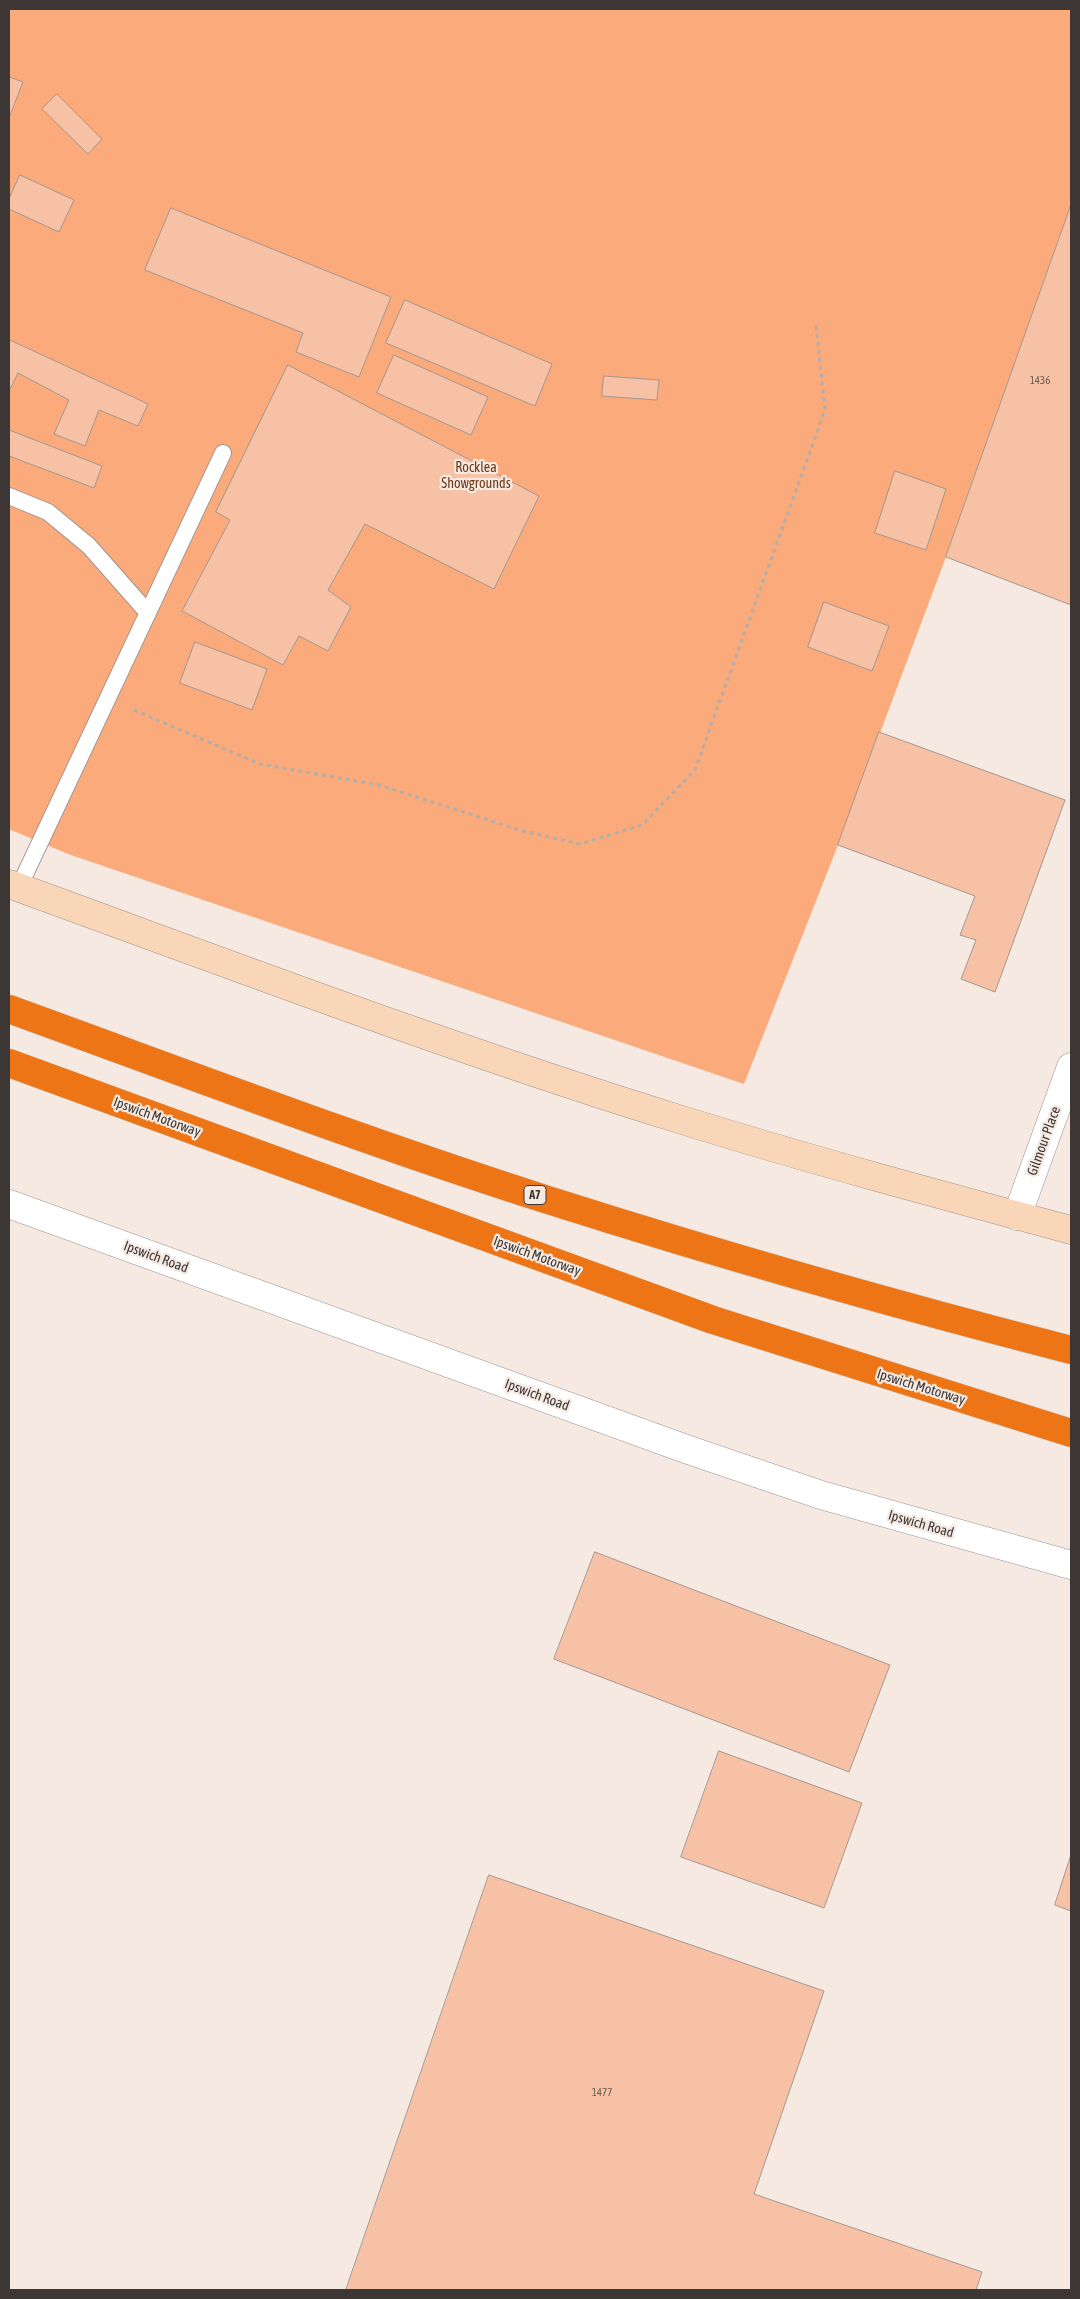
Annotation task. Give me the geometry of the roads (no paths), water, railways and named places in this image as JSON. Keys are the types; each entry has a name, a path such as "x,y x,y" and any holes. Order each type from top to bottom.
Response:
{"highway":[{"name":"A7","path":"9,1008 333,1126 547,1199 760,1264 958,1321 1071,1350"},
{"name":"Ipswich Motorway","path":"9,1063 713,1320 1071,1433"}],"street":[{"path":"14,885 487,1056 699,1126 860,1174 1071,1230"},
{"name":"Gilmour Place","path":"1018,1216 1071,1067"},
{"name":"Ipswich Road","path":"9,1204 821,1495 1071,1565"}],"lane":[{"path":"14,885 108,699 223,452"},
{"path":"9,496 48,512 90,546 148,613"}],"park label":[{"name":"Rocklea Showgrounds","path":"476,476"}]}
